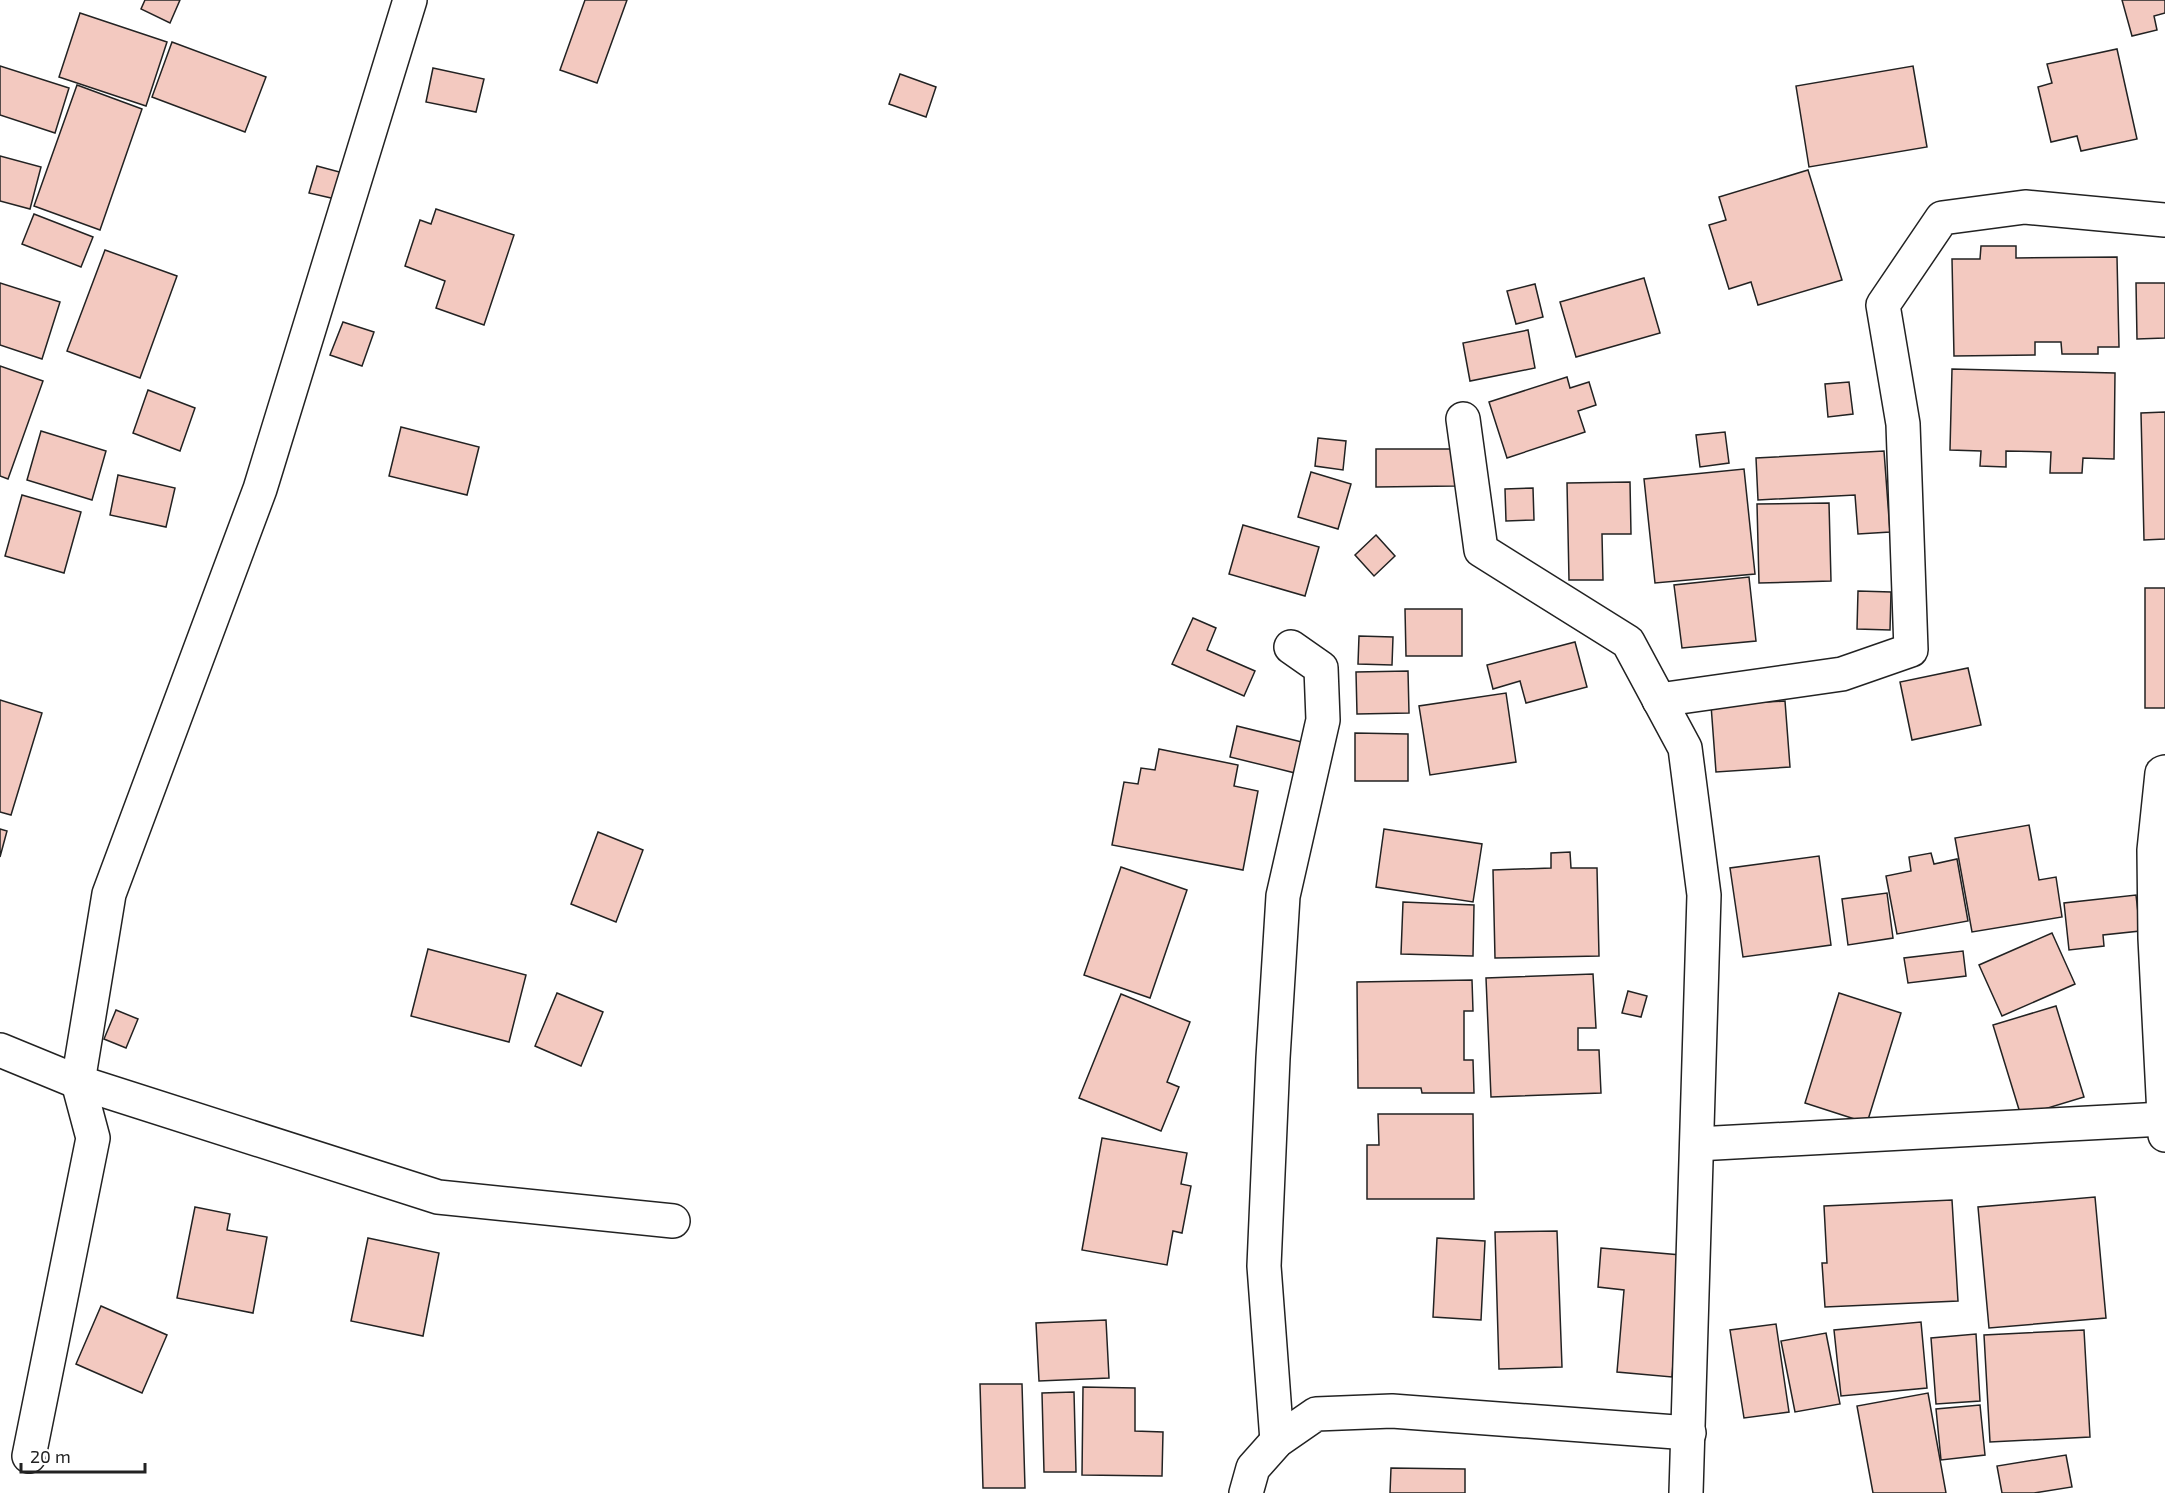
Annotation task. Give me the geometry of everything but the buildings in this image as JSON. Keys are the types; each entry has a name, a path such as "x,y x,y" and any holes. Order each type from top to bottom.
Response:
{"street":[{"path":"29,1456 93,1138 78,1082 109,894 260,489 410,0"},
{"path":"1659,700 1842,674 1911,650 1903,424 1883,305 1942,218 2025,207 2165,220"},
{"path":"1463,419 1481,550 1628,642 1685,748 1704,895 1686,1493"},
{"path":"1277,1441 1264,1266 1282,907 1323,720 1321,668 1291,647"},
{"path":"1697,1144 2164,1127 2154,850 2162,773 2165,771"},
{"path":"0,1050 78,1082 438,1197 673,1221"},
{"path":"1246,1493 1253,1468 1277,1441 1316,1413 1392,1411 1689,1433"}]}
